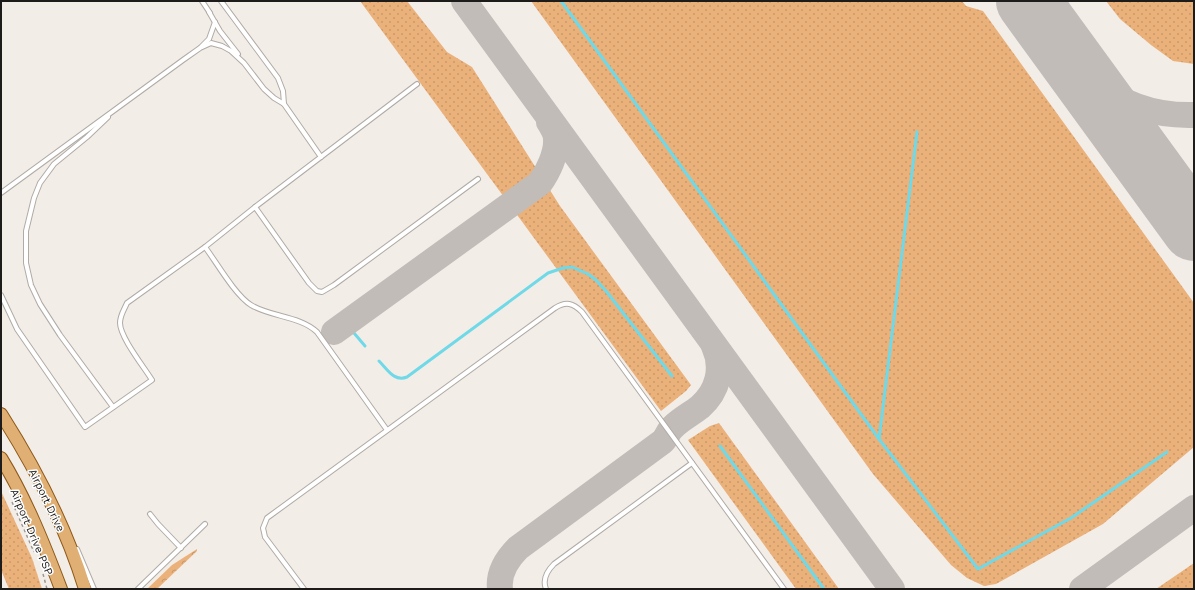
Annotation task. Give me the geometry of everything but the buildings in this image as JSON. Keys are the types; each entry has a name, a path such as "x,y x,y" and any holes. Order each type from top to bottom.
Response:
{"main road":[{"name":"Airport Drive","path":"1,414 24,453 54,510 85,589"},
{"name":"Airport Drive","path":"1,458 19,489 38,531 60,589"}],"lane":[{"path":"202,1 220,31 244,63 264,89 284,104 321,156"},
{"path":"221,1 278,78 283,91 284,104"},
{"path":"1,193 199,48 209,38 215,23"},
{"path":"199,48 212,43 222,46 231,51 244,63"},
{"path":"1,295 17,329 85,427 152,380 122,334 120,324 122,314 127,303 205,247 321,156 417,84"},
{"path":"113,407 60,335 40,304 31,285 26,263 26,231 34,198 40,183 54,164 87,137 115,109"},
{"path":"255,207 309,283 317,291 322,292 334,285 478,179"},
{"path":"205,247 247,303 304,324 317,332 387,430"},
{"path":"304,589 265,537 263,532 264,523 267,518 555,308 561,304 567,303 572,304 582,312 784,589"},
{"path":"546,589 544,583 546,575 554,564 692,463"},
{"path":"54,510 80,554 94,589"},
{"path":"150,514 181,548"},
{"path":"138,589 205,524"}],"path":[{"name":"Airport Drive PSP","path":"10,499 35,554"},
{"name":"Airport Drive PSP","path":"41,568 47,589"}],"green space":[{"path":"360,1 407,1 447,52 472,67 560,206 691,385 686,391 661,411"},
{"path":"531,1 962,1 966,6 983,11 1194,303 1194,447 1103,524 996,584 984,586 967,578 951,565 873,474"},
{"path":"1106,1 1194,1 1194,64 1173,61 1120,19"},
{"path":"719,423 839,589 796,589 688,440 710,426"},
{"path":"1,491 32,558 42,589 9,589 1,570"},
{"path":"197,549 197,551 157,589 147,589 172,565"},
{"path":"1194,563 1194,589 1156,589"}],"waterway":[{"path":"561,1 879,439 978,569 1071,518 1167,452"},
{"path":"879,439 917,132"},
{"path":"379,361 395,377 407,377 548,273 563,268 572,267 588,274 596,280 672,376"},
{"path":"354,333 365,346"},
{"path":"720,446 824,589"}],"taxiway":[{"path":"464,1 892,589"},
{"path":"1067,55 1094,81 1116,97 1128,103 1153,111 1180,115 1194,115"},
{"path":"334,332 540,183 551,162 556,144 554,130 549,122"},
{"path":"500,589 500,577 504,566 518,548 662,442 670,430 679,421 700,407 706,401 718,379 719,363 714,346"},
{"path":"1082,589 1194,508"}],"runway":[{"path":"1028,1 1194,229"}]}
